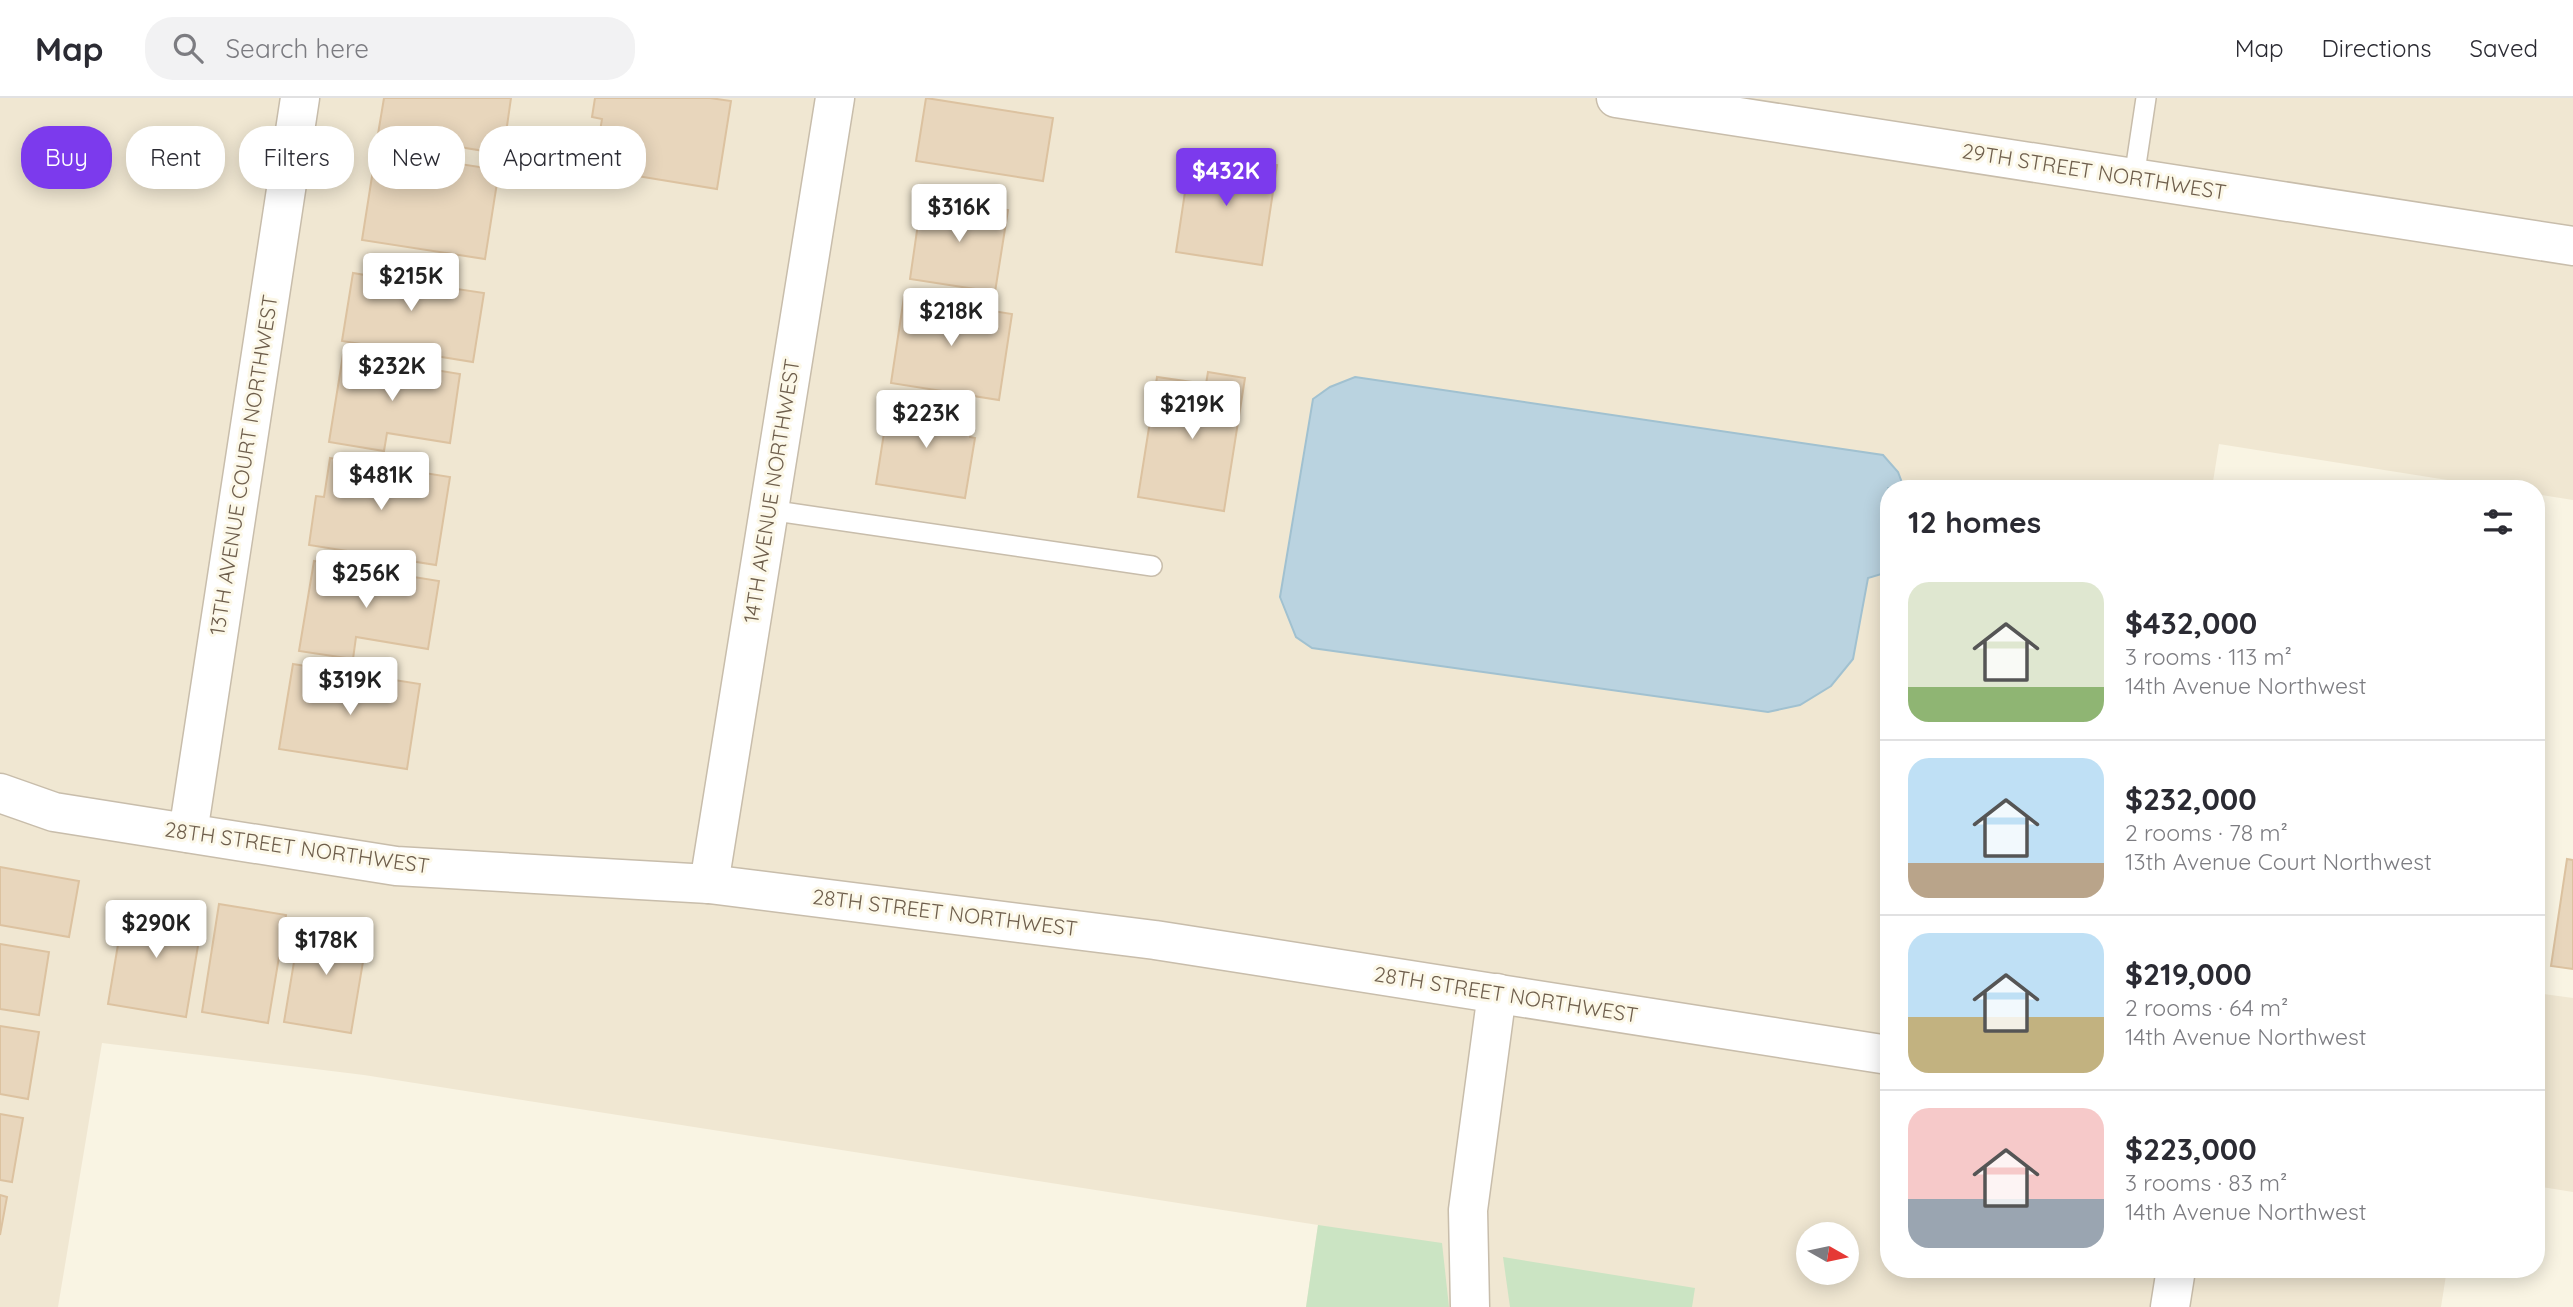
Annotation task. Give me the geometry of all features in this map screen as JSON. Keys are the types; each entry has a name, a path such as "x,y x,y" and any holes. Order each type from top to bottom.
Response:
{"street":[{"name":"13TH AVENUE COURT NORTHWEST","path":"188,833 300,98"},
{"name":"14TH AVENUE NORTHWEST","path":"709,884 835,98"},
{"name":"29TH STREET NORTHWEST","path":"1616,98 1818,113 2134,178 2573,246"},
{"name":"28TH STREET NORTHWEST","path":"0,793 54,812 396,866 709,884 1155,940 1880,1054"},
{"path":"1470,1307 1468,1210 1497,993"},
{"path":"2170,1307 2175,1278"}],"lane":[{"path":"2134,178 2146,98"},
{"path":"769,510 1152,566"}],"shaded area":[{"path":"0,98 2573,98 2573,500 2545,495 2545,480 2447,480 2219,444 2213,480 1880,480 1880,1278 2446,1278 2441,1307 1306,1307 1318,1225 364,1075 102,1043 58,1307 0,1307"},
{"path":"2545,994 2573,998 2573,1192 2545,1187"}],"green space":[{"path":"1318,1225 1442,1243 1449,1307 1306,1307"},
{"path":"1503,1257 1695,1288 1692,1307 1510,1307"}],"water":[{"path":"1355,377 1883,455 1898,472 1901,480 1880,480 1880,574 1868,578 1853,659 1831,686 1800,705 1768,712 1312,648 1296,637 1280,597 1313,399 1330,387"}],"building":[{"path":"384,98 511,98 507,126 479,126 479,150 465,148 465,126 379,126"},
{"path":"595,98 710,98 731,101 717,189 646,177 646,126 601,126 602,119 592,117"},
{"path":"926,98 1053,118 1043,181 916,161"},
{"path":"1191,152 1277,165 1262,265 1176,252"},
{"path":"465,165 479,167 479,189 496,189 485,259 362,240 370,189 465,189"},
{"path":"922,196 1008,210 995,292 910,279"},
{"path":"368,254 413,261 410,282 484,293 473,362 342,341 353,273 365,275"},
{"path":"904,297 1012,314 999,400 891,383"},
{"path":"343,355 460,374 450,443 387,433 384,451 329,442"},
{"path":"1208,372 1245,378 1224,511 1138,497 1157,377 1206,384"},
{"path":"889,401 973,414 970,437 975,438 965,498 876,484"},
{"path":"330,458 450,477 436,565 309,545 316,496 324,497"},
{"path":"314,561 439,581 428,649 356,637 353,659 299,651"},
{"path":"293,664 420,684 407,769 279,749"},
{"path":"2567,859 2573,860 2573,969 2551,966"},
{"path":"0,867 79,881 69,937 0,925"},
{"path":"125,903 203,916 186,1017 108,1004"},
{"path":"219,904 286,915 268,1023 202,1012"},
{"path":"301,920 368,932 351,1033 284,1022"},
{"path":"0,944 49,952 39,1015 0,1009"},
{"path":"0,1026 39,1032 28,1099 0,1094"},
{"path":"0,1114 23,1118 12,1182 0,1180"},
{"path":"0,1195 7,1197 0,1235"}]}
